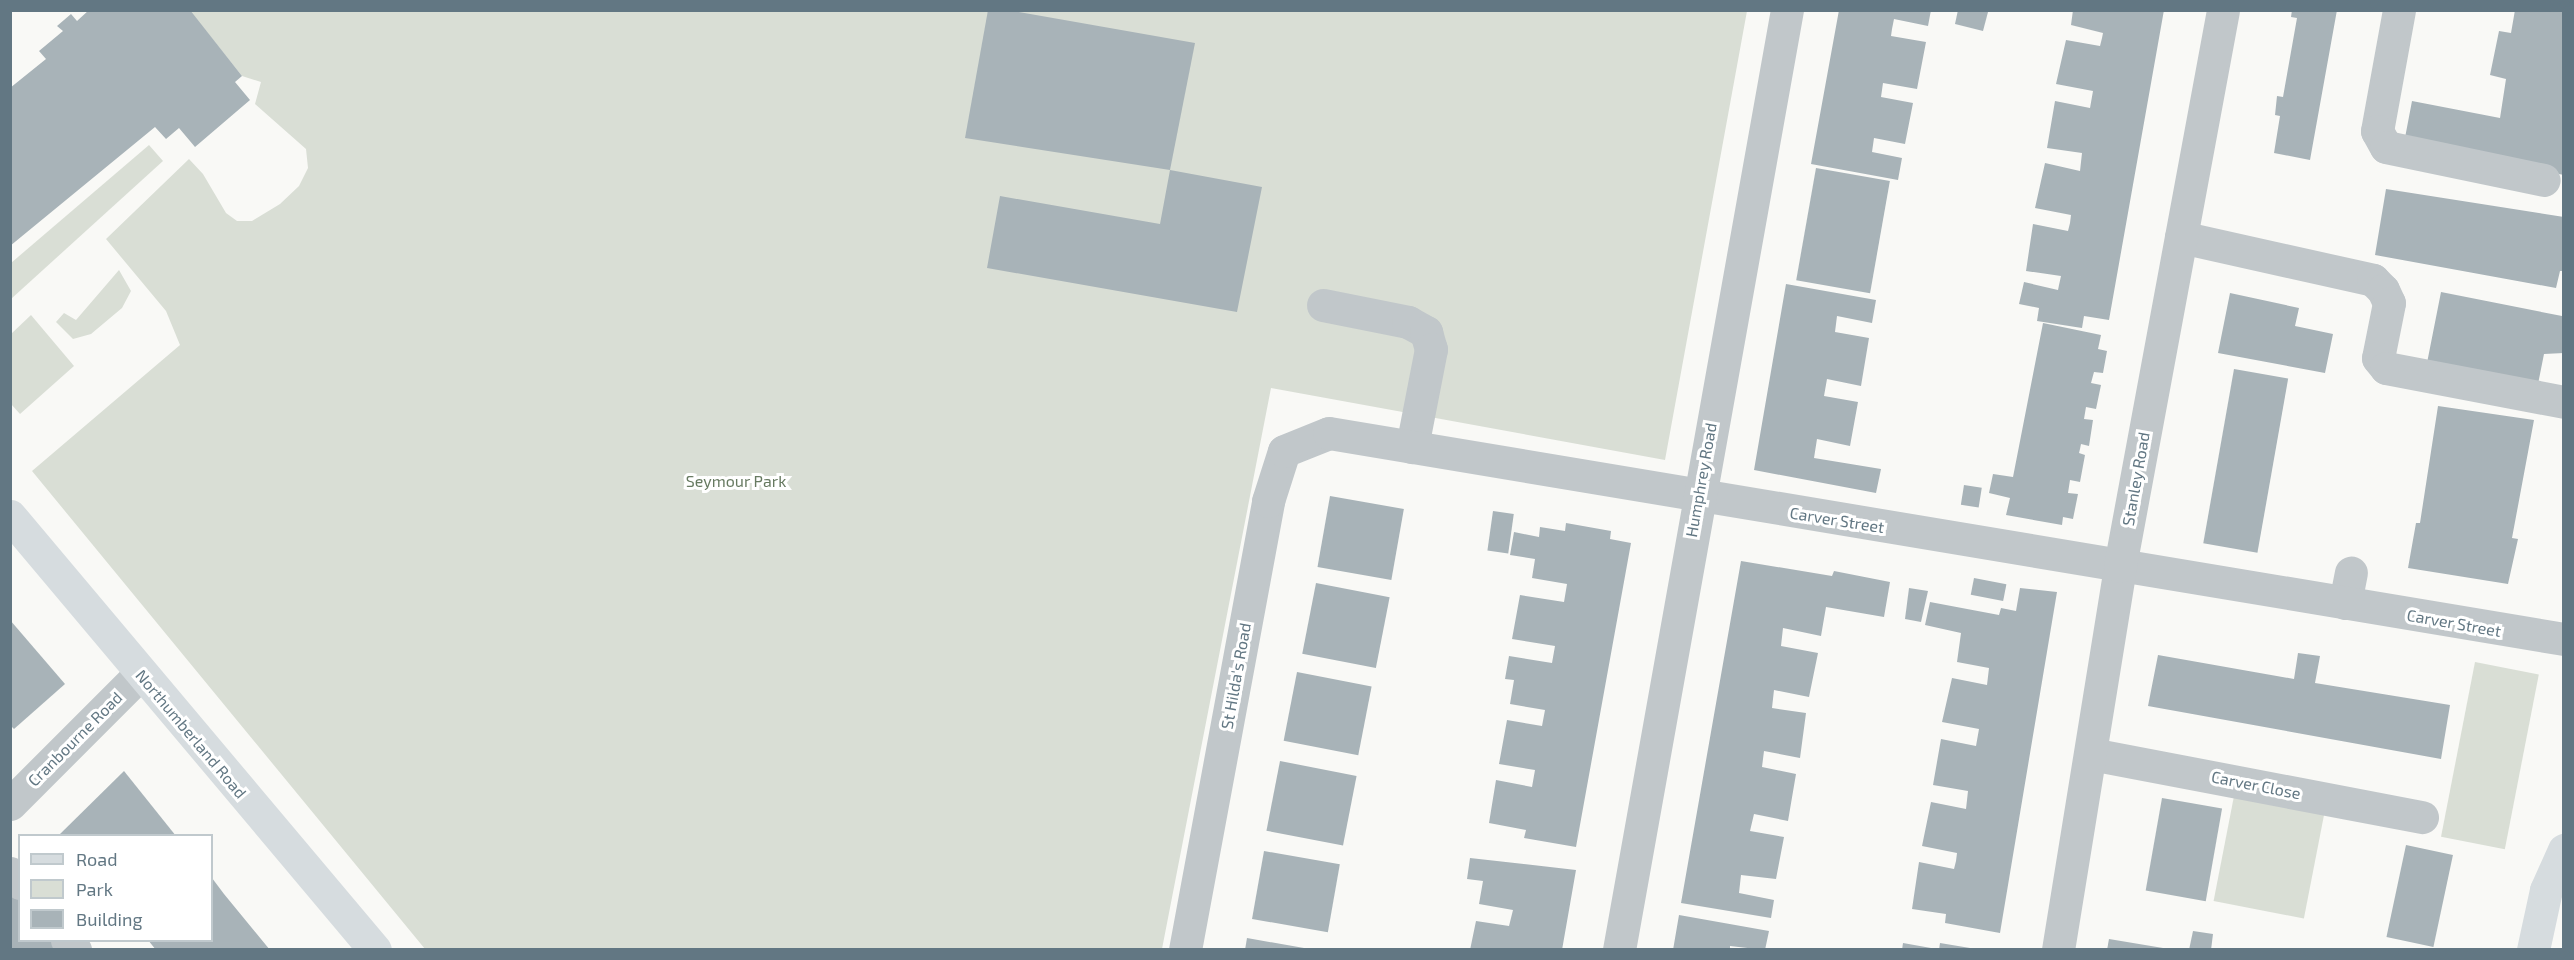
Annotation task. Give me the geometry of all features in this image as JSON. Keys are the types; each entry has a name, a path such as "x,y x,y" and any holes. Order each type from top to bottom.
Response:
{"main road":[{"name":"Northumberland Road","path":"10,516 140,674 374,949"},
{"path":"2533,950 2546,890 2564,850"}],"street":[{"name":"Humphrey Road","path":"1619,950 1697,497 1787,10"},
{"name":"Stanley Road","path":"2058,950 2120,566 2223,10"},
{"path":"2399,10 2377,131 2386,147 2544,180"},
{"path":"2181,237 2373,280 2383,290 2389,303 2378,358 2386,368 2564,402"},
{"path":"1323,305 1408,322 1426,332 1431,349 1412,447"},
{"name":"Carver Street","path":"1329,433 1697,497 2120,566 2348,588 2564,639"},
{"name":"St Hilda's Road","path":"1185,950 1268,501 1284,451 1329,433"},
{"name":"Cranbourne Road","path":"10,804 140,674"},
{"name":"Carver Close","path":"2091,754 2373,820 2422,817"}],"green space":[{"name":"Seymour Park","path":"190,11 1747,11 1665,460 1271,388 1162,949 425,949 32,471 180,345 166,311 106,239 189,159 203,174 226,213 237,221 252,221 280,204 299,186 308,168 306,149 255,104 261,82 242,76"},
{"path":"149,145 163,161 11,299 11,263"},
{"path":"119,270 131,291 122,308 91,334 73,339 56,322 64,313 76,320"},
{"path":"31,315 74,366 20,414 11,404 11,334"},
{"path":"2475,662 2539,674 2505,849 2441,837"},
{"path":"2234,796 2324,814 2304,919 2214,901"}],"building":[{"path":"89,10 190,10 242,76 235,82 250,100 195,147 179,128 166,139 155,127 10,246 10,88 46,59 39,51 63,31 57,26 71,14 77,21"},
{"path":"988,10 1008,10 1195,43 1170,170 965,138"},
{"path":"1839,10 1931,10 1928,26 1894,19 1892,29 1891,36 1926,42 1917,89 1883,83 1881,97 1913,103 1905,144 1874,138 1872,152 1902,158 1898,180 1811,164"},
{"path":"1958,10 1988,12 1983,31 1955,24"},
{"path":"2073,10 2164,10 2109,320 2084,316 2082,328 2037,321 2039,308 2019,304 2024,282 2058,290 2061,276 2026,271 2033,224 2068,231 2070,223 2071,215 2035,208 2045,163 2080,171 2082,153 2047,148 2055,101 2090,108 2093,91 2056,84 2066,40 2100,46 2102,38 2103,33 2071,25"},
{"path":"2292,10 2337,10 2310,160 2274,153 2280,116 2275,115 2277,96 2283,97 2297,18 2291,17"},
{"path":"2515,10 2564,10 2564,175 2404,143 2412,101 2500,118 2506,79 2490,75 2499,31 2511,33"},
{"path":"1816,168 1890,181 1870,293 1796,280"},
{"path":"1170,170 1262,187 1237,312 987,268 1000,196 1160,224"},
{"path":"2386,189 2564,217 2564,271 2560,271 2556,288 2375,255"},
{"path":"1786,284 1876,300 1872,323 1837,316 1835,332 1869,338 1861,386 1827,379 1824,396 1858,402 1850,446 1817,439 1814,458 1881,469 1876,493 1754,470"},
{"path":"2441,292 2562,316 2564,353 2544,354 2537,389 2426,368"},
{"path":"2230,293 2299,308 2295,326 2333,334 2325,373 2218,353"},
{"path":"2043,323 2101,335 2098,349 2107,351 2103,373 2094,372 2091,383 2101,385 2096,409 2086,407 2084,419 2093,420 2089,446 2081,444 2079,453 2085,455 2080,482 2070,480 2068,493 2078,494 2073,519 2063,517 2062,525 2006,515 2010,498 1989,493 1993,474 2013,477"},
{"path":"2234,369 2288,379 2257,553 2203,543"},
{"path":"2438,406 2534,420 2512,538 2518,539 2508,584 2408,568 2416,523 2420,523"},
{"path":"1964,485 1982,488 1979,508 1961,505"},
{"path":"1330,496 1404,509 1391,580 1317,567"},
{"path":"1493,511 1514,514 1508,554 1487,551"},
{"path":"1566,523 1611,531 1610,539 1631,543 1576,847 1524,838 1526,830 1489,823 1496,780 1532,787 1535,770 1499,764 1507,720 1542,726 1545,710 1510,704 1514,680 1505,679 1509,656 1552,663 1555,646 1512,639 1520,595 1564,602 1567,584 1532,578 1535,559 1510,555 1514,532 1539,537 1540,527 1565,531"},
{"path":"1741,561 1832,576 1834,571 1890,582 1884,617 1826,607 1821,636 1783,628 1781,646 1818,653 1809,697 1774,690 1772,708 1806,713 1800,758 1764,751 1762,767 1796,774 1788,821 1754,814 1750,831 1784,837 1776,879 1741,875 1739,893 1774,900 1771,918 1681,903"},
{"path":"1974,578 2006,584 2003,601 1971,595"},
{"path":"1316,583 1390,597 1376,668 1302,654"},
{"path":"1909,588 1928,591 1921,622 1905,619"},
{"path":"2020,588 2057,592 2000,933 1945,923 1946,914 1912,909 1919,862 1954,869 1956,861 1957,853 1922,846 1931,802 1966,809 1968,791 1933,785 1941,739 1976,746 1979,729 1942,722 1952,678 1987,685 1989,668 1957,662 1961,633 1925,625 1930,602 1999,615 2001,608 2016,611"},
{"path":"10,620 65,684 14,729 10,725"},
{"path":"2298,653 2320,656 2315,683 2450,705 2441,759 2148,706 2158,655 2294,679"},
{"path":"1297,672 1372,687 1358,755 1284,741"},
{"path":"1280,761 1357,776 1343,846 1266,831"},
{"path":"124,771 174,834 60,834"},
{"path":"2162,798 2222,809 2206,901 2146,891"},
{"path":"2406,845 2453,855 2433,947 2386,937"},
{"path":"1264,851 1340,864 1328,932 1252,919"},
{"path":"1470,858 1576,870 1562,950 1470,950 1476,921 1509,926 1513,910 1479,904 1483,881 1467,879"},
{"path":"213,879 270,950 156,950 150,942 213,942"},
{"path":"10,890 18,890 18,942 57,942 63,950 10,950"},
{"path":"1679,915 1769,931 1765,950 1730,946 1730,950 1673,950"},
{"path":"2193,931 2213,934 2211,950 2189,950"},
{"path":"1247,938 1304,948 1304,950 1245,950"},
{"path":"2109,939 2163,948 2163,950 2107,950"},
{"path":"1903,943 1931,948 1931,950 1902,950"},
{"path":"1940,943 1970,948 1970,950 1939,950"}]}
